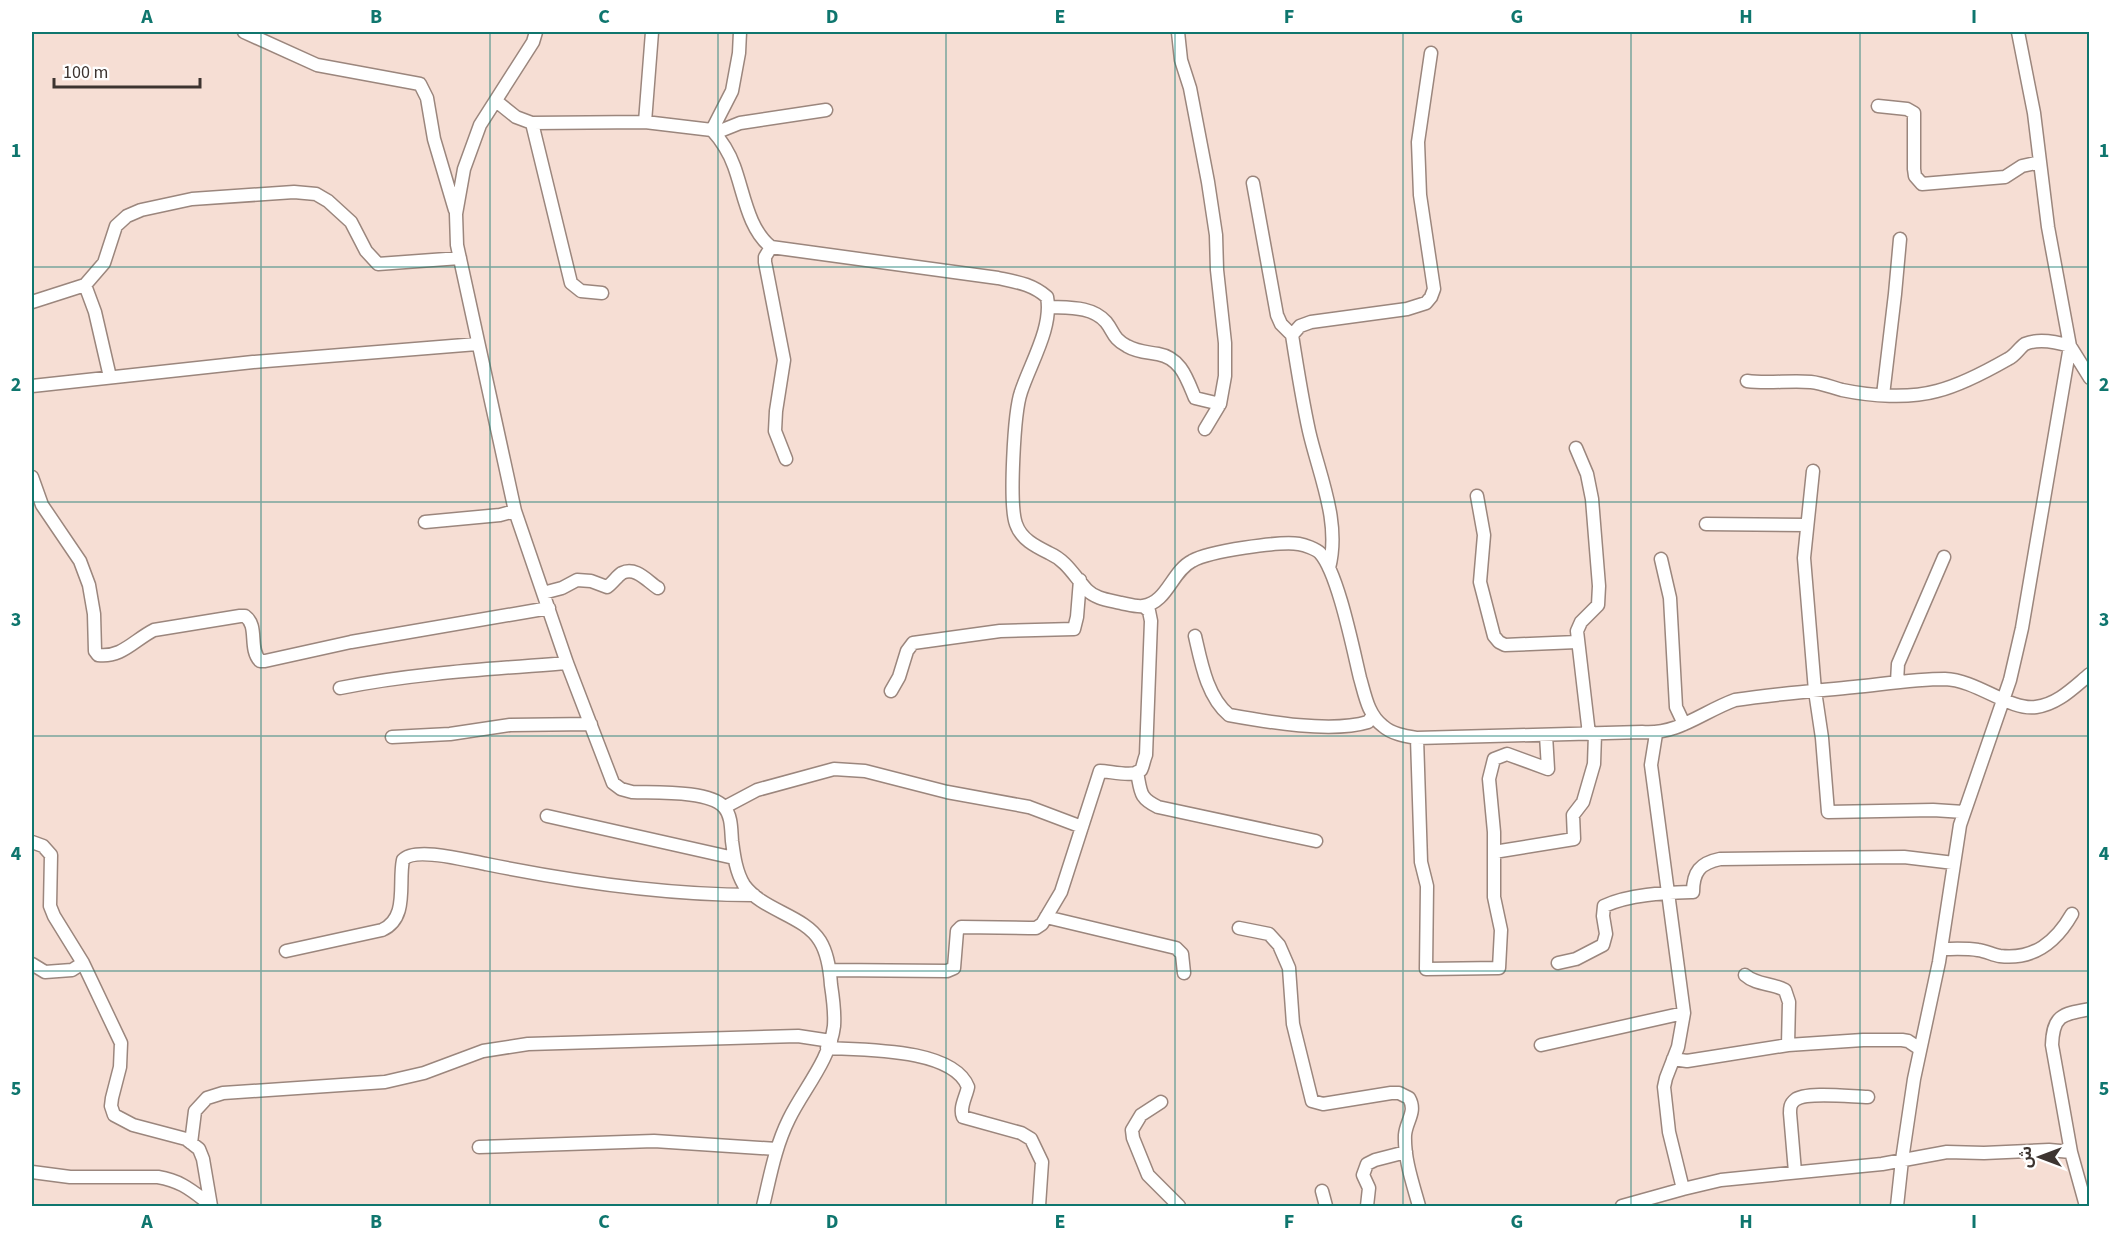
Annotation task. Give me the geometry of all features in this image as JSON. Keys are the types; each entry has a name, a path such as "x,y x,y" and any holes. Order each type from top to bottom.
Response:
{"street":[{"path":"243,32 317,65 420,84 427,98 434,139 456,214 460,258 477,344 515,511 567,663 613,783 621,789 632,792 701,796 715,799 725,807 730,819 734,858 740,877 754,895 815,934 825,951 830,970 834,1025 829,1045 788,1120 777,1149 763,1206"},
{"path":"456,214 464,169 480,125 533,42 536,32"},
{"path":"645,122 652,32"},
{"path":"714,131 732,91 739,53 740,32"},
{"path":"1178,32 1181,60 1190,88 1201,141 1216,235 1217,270 1225,344 1225,376 1220,404 1205,429"},
{"path":"1897,1206 1920,1049 1926,1032 1964,812 2003,699 2022,628 2070,346 2048,227 2034,113 2018,32"},
{"path":"1292,334 1300,326 1407,309 1426,303 1431,297 1434,289 1420,195 1418,142 1431,53"},
{"path":"495,101 516,117 532,123 645,122 714,131 740,123 826,110"},
{"path":"1878,106 1907,109 1914,113 1914,169 1915,176 1922,184 2005,177 2022,166 2040,162"},
{"path":"532,123 571,283 581,291 602,293"},
{"path":"714,131 724,144 734,165 755,229 762,241 771,247 1020,282 1037,288 1047,297 1048,321 1020,394 1016,417 1014,513 1016,524 1031,545 1054,555 1070,567 1088,591 1101,598 1143,606 1158,600 1181,570 1191,561 1209,555 1280,544 1300,544 1319,551 1329,568 1338,592 1365,698 1372,716 1384,727 1401,735 1417,738 1656,734 1675,730 1716,707 1735,700 1815,690 1947,679 1964,682 2021,707 2041,706 2058,700 2090,674"},
{"path":"1253,183 1277,315 1281,324 1292,334 1309,430 1333,533 1333,553 1329,568"},
{"path":"32,302 85,285 104,263 116,226 127,216 141,210 192,199 294,192 316,194 328,201 351,222 366,251 378,264 460,258"},
{"path":"1882,395 1900,239"},
{"path":"771,247 765,257 765,262 784,360 776,411 776,431 786,459"},
{"path":"85,285 97,319 110,377"},
{"path":"1049,307 1090,311 1106,323 1113,335 1125,345 1144,353 1168,357 1176,363 1185,372 1195,398 1220,404"},
{"path":"1747,381 1765,384 1814,382 1843,390 1882,395 1921,394 1939,391 2011,358 2025,344 2042,341 2070,346 2090,378"},
{"path":"32,386 253,362 477,344"},
{"path":"1494,852 1574,838 1573,815 1583,802 1594,764 1592,734 1577,631 1581,622 1598,605 1599,586 1592,499 1587,474 1576,448"},
{"path":"1813,471 1804,558 1828,812 1933,810 1964,812"},
{"path":"32,477 42,505 83,569 94,614 95,651 98,655 108,656 120,653 154,630 240,616 245,616 251,622 254,653 260,661 265,661 342,644 549,608"},
{"path":"1477,496 1484,535 1480,582 1494,636 1505,645 1577,642"},
{"path":"425,522 500,515 515,511"},
{"path":"1706,524 1807,525"},
{"path":"1897,682 1901,657 1944,557"},
{"path":"1661,559 1670,598 1676,707 1684,724"},
{"path":"543,593 562,588 577,580 591,581 607,587 614,583 621,574 630,571 644,576 658,588"},
{"path":"891,691 899,677 907,651 913,643 1000,631 1074,629 1080,580"},
{"path":"830,970 947,971 954,968 955,937 961,927 1036,928 1046,917 1061,892 1101,771 1127,774 1137,772 1141,770 1146,755 1150,613 1143,606"},
{"path":"1195,636 1203,672 1221,709 1229,715 1307,725 1351,726 1368,722 1372,716"},
{"path":"340,687 453,672 567,663"},
{"path":"392,737 450,734 510,725 591,724"},
{"path":"1656,734 1651,765 1684,1012 1682,1032 1666,1078 1665,1102 1669,1132 1683,1189"},
{"path":"1417,738 1421,862 1427,886 1425,969 1499,968 1501,930 1494,897 1494,852 1489,779 1494,759 1507,754 1548,769 1546,735"},
{"path":"725,807 757,790 834,769 865,771 947,792 1029,807 1082,827"},
{"path":"1137,772 1141,795 1144,800 1158,807 1316,841"},
{"path":"546,816 734,858"},
{"path":"32,842 43,846 51,855 50,906 83,963 122,1043 120,1067 111,1106 114,1115 133,1125 186,1139 199,1149 203,1159 211,1206"},
{"path":"286,951 382,930 391,925 398,916 403,860 407,855 414,854 444,856 618,887 720,895 754,895"},
{"path":"1558,963 1576,959 1603,945 1606,934 1604,906 1614,901 1668,892 1693,892 1693,878 1706,862 1720,859 1904,857 1954,863"},
{"path":"1941,949 1977,950 2001,956 2022,955 2050,943 2062,932 2072,914"},
{"path":"1046,917 1176,948 1182,954 1184,973"},
{"path":"1239,928 1269,934 1286,957 1291,975 1293,1024 1312,1101 1323,1104 1391,1093 1405,1094 1412,1104 1413,1110 1405,1132 1406,1152 1419,1206"},
{"path":"32,964 45,972 72,970 83,963"},
{"path":"1745,975 1752,981 1778,986 1785,990 1789,1002 1788,1045"},
{"path":"2086,1206 2071,1152 2052,1045 2053,1030 2057,1019 2061,1016 2090,1010"},
{"path":"1541,1045 1684,1012"},
{"path":"192,1143 195,1112 201,1102 211,1096 264,1089 385,1082 424,1073 483,1051 508,1046 798,1036 829,1045 929,1058 960,1075 968,1087 962,1107 963,1117 1022,1133 1035,1144 1043,1171 1039,1206"},
{"path":"1673,1059 1695,1060 1788,1045 1863,1040 1902,1040 1920,1049"},
{"path":"1795,1172 1790,1113 1790,1106 1794,1101 1798,1098 1812,1096 1868,1097"},
{"path":"1161,1102 1141,1115 1132,1130 1133,1138 1148,1175 1179,1206"},
{"path":"479,1147 654,1141 777,1149"},
{"path":"1622,1206 1721,1180 1882,1164 1947,1152 2049,1150 2071,1152"},
{"path":"1367,1206 1369,1188 1363,1175 1367,1164 1406,1152"},
{"path":"32,1172 70,1177 172,1179 180,1182 211,1206"},
{"path":"1322,1191 1326,1206"}]}
